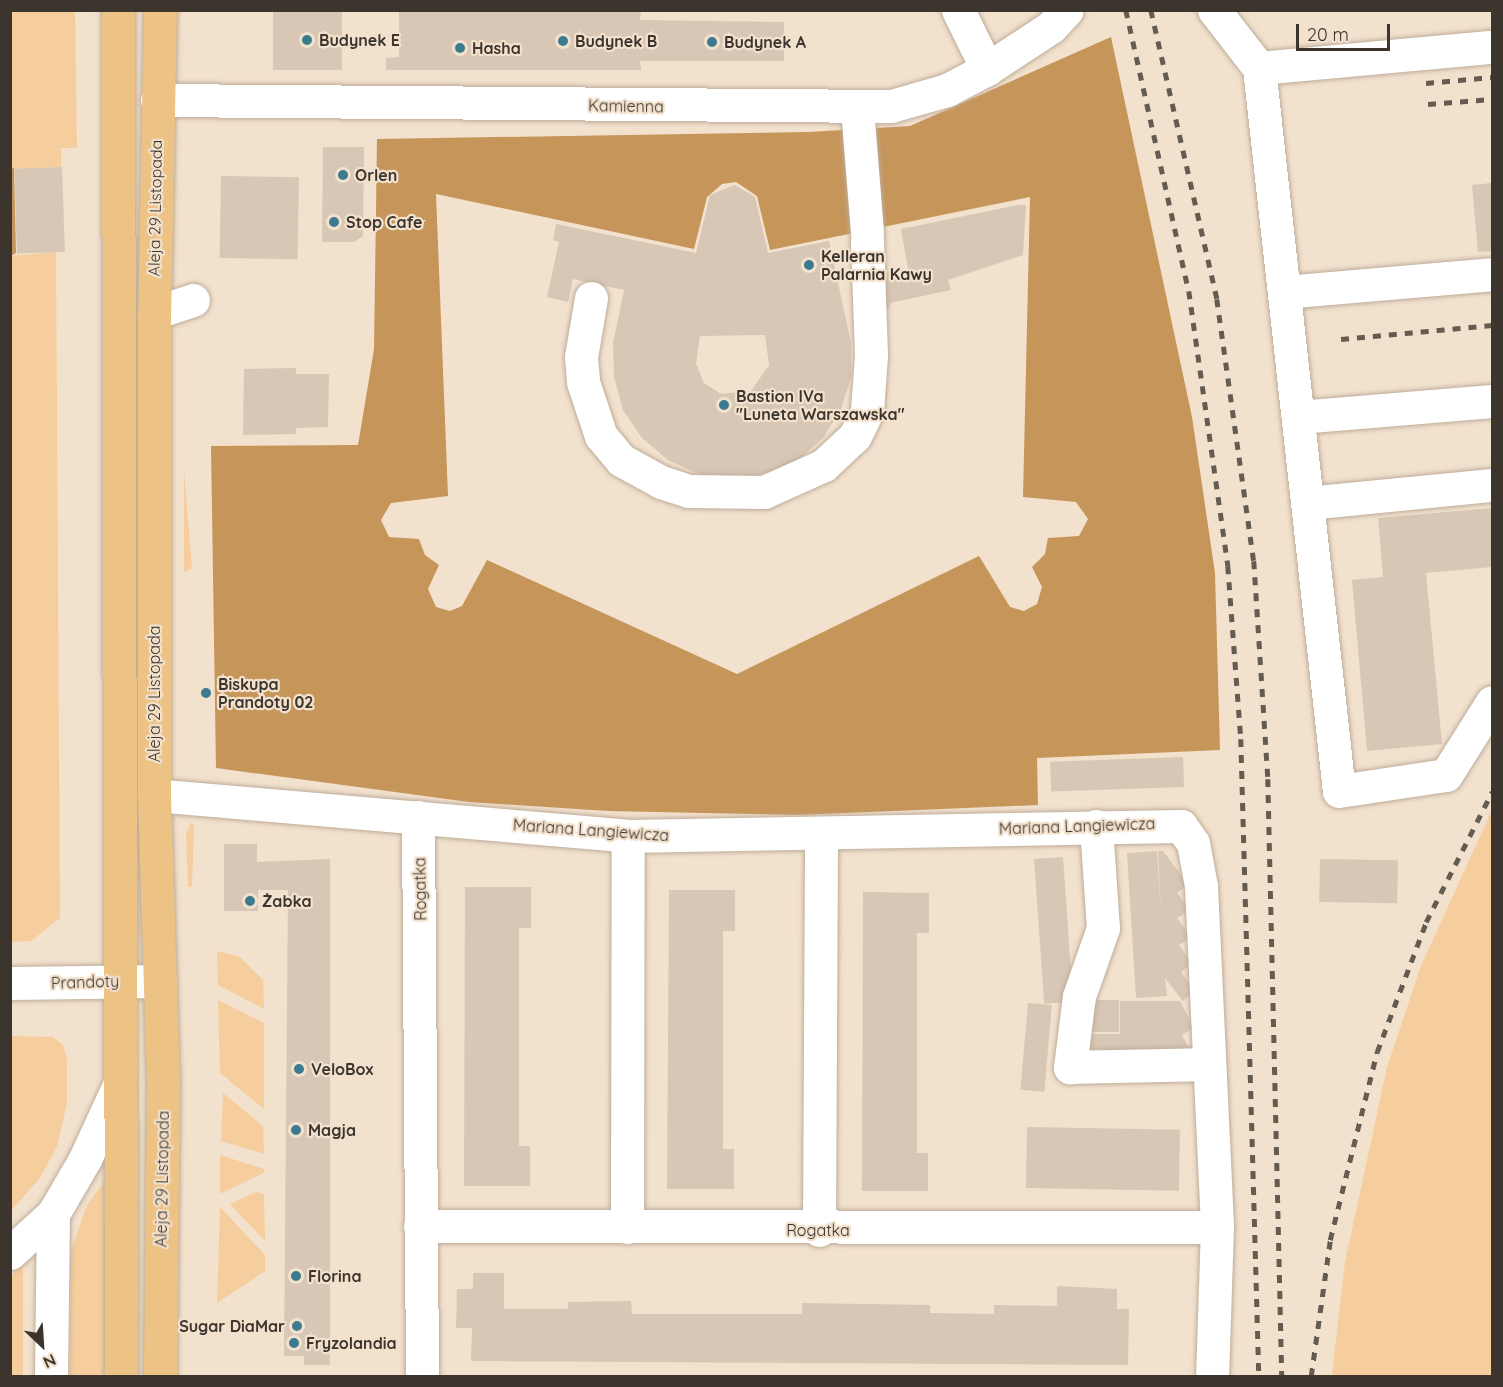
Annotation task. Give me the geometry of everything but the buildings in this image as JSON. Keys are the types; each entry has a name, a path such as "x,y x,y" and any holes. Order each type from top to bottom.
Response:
{"main road":[{"path":"118,10 121,1377"},
{"name":"Aleja 29 Listopada","path":"160,10 154,313 154,795 160,981 160,1377"}],"street":[{"path":"958,10 987,69"},
{"name":"Kamienna","path":"157,100 857,108 918,101 987,69 1051,27 1067,10"},
{"path":"1214,10 1259,68 1340,791 1446,776 1492,702"},
{"path":"1259,68 1492,46"},
{"path":"591,298 581,357 583,382 597,427 621,460 661,483 689,491 764,492 824,465 855,435 867,411 871,355 867,237 857,108"},
{"path":"1284,292 1492,274"},
{"path":"154,313 193,300"},
{"path":"1298,417 1492,401"},
{"path":"1308,503 1492,485"},
{"path":"154,795 418,817"},
{"name":"Mariana Langiewicza","path":"418,817 628,836 821,835 1171,823 1181,826 1193,843 1201,886 1217,1227 1212,1377"},
{"name":"Rogatka","path":"418,817 422,1377"},
{"path":"1095,826 1103,928 1079,996 1070,1066 1208,1064"},
{"path":"819,1230 821,835"},
{"path":"627,1227 628,836"},
{"name":"Prandoty","path":"10,983 160,981"},
{"path":"10,1253 53,1214 85,1159 119,1085"},
{"path":"51,1377 53,1214"},
{"name":"Rogatka","path":"420,1226 819,1230 1217,1227"}],"shaded area":[{"path":"10,11 75,11 77,148 61,148 61,167 11,169"},
{"path":"1111,37 1192,417 1215,573 1220,750 1037,758 1038,805 799,815 608,811 469,802 216,768 211,446 358,445 374,349 377,139 809,132 910,126","holes":["736,182 757,196 770,250 1030,197 1023,497 1076,502 1088,519 1079,536 1048,538 1045,554 1032,567 1042,587 1037,604 1024,611 1010,607 979,556 737,674 487,560 462,606 450,611 436,607 428,589 439,565 425,555 419,539 389,537 381,520 391,503 448,496 436,194 694,249 707,197 722,184"]},
{"path":"14,168 16,253 11,256 10,169"},
{"path":"56,252 60,918 31,941 11,942 11,256"},
{"path":"184,471 192,568 184,572"},
{"path":"1492,810 1492,1376 1332,1376 1345,1262 1387,1067 1421,966"},
{"path":"191,822 194,826 192,887 188,887 186,834"},
{"path":"217,951 240,957 263,980 264,1009 218,985"},
{"path":"218,1000 264,1023 264,1109 220,1073"},
{"path":"11,1036 53,1037 63,1045 67,1060 67,1103 57,1147 39,1179 11,1211"},
{"path":"223,1093 263,1126 264,1154 221,1141"},
{"path":"220,1155 264,1169 265,1172 220,1194"},
{"path":"104,1182 107,1376 70,1376 71,1251 87,1205"},
{"path":"256,1192 264,1194 265,1241 230,1204"},
{"path":"220,1207 265,1255 265,1271 217,1303"},
{"path":"23,1260 23,1376 11,1376 11,1278"}],"railway":[{"path":"1126,10 1189,291 1228,566 1241,739 1259,1376"},
{"path":"1151,10 1217,299 1254,561 1268,779 1282,1376"},
{"path":"1426,83 1492,77"},
{"path":"1428,104 1492,99"},
{"path":"1341,339 1492,325"},
{"path":"1311,1376 1330,1240 1377,1052 1426,922 1492,792"}],"place":[{"name":"Budynek E","path":"307,40"},
{"name":"Budynek B","path":"563,41"},
{"name":"Budynek A","path":"712,42"},
{"name":"Hasha","path":"460,48"},
{"name":"Orlen","path":"343,175"},
{"name":"Stop Cafe","path":"334,222"},
{"name":"Kelleran Palarnia Kawy","path":"809,265"},
{"name":"Bastion IVa \"Luneta Warszawska\"","path":"724,405"},
{"name":"Biskupa Prandoty 02","path":"206,693"},
{"name":"Żabka","path":"250,901"},
{"name":"VeloBox","path":"299,1069"},
{"name":"Magja","path":"296,1130"},
{"name":"Florina","path":"296,1276"},
{"name":"Sugar DiaMar","path":"297,1326"},
{"name":"Fryzolandia","path":"294,1343"}]}
